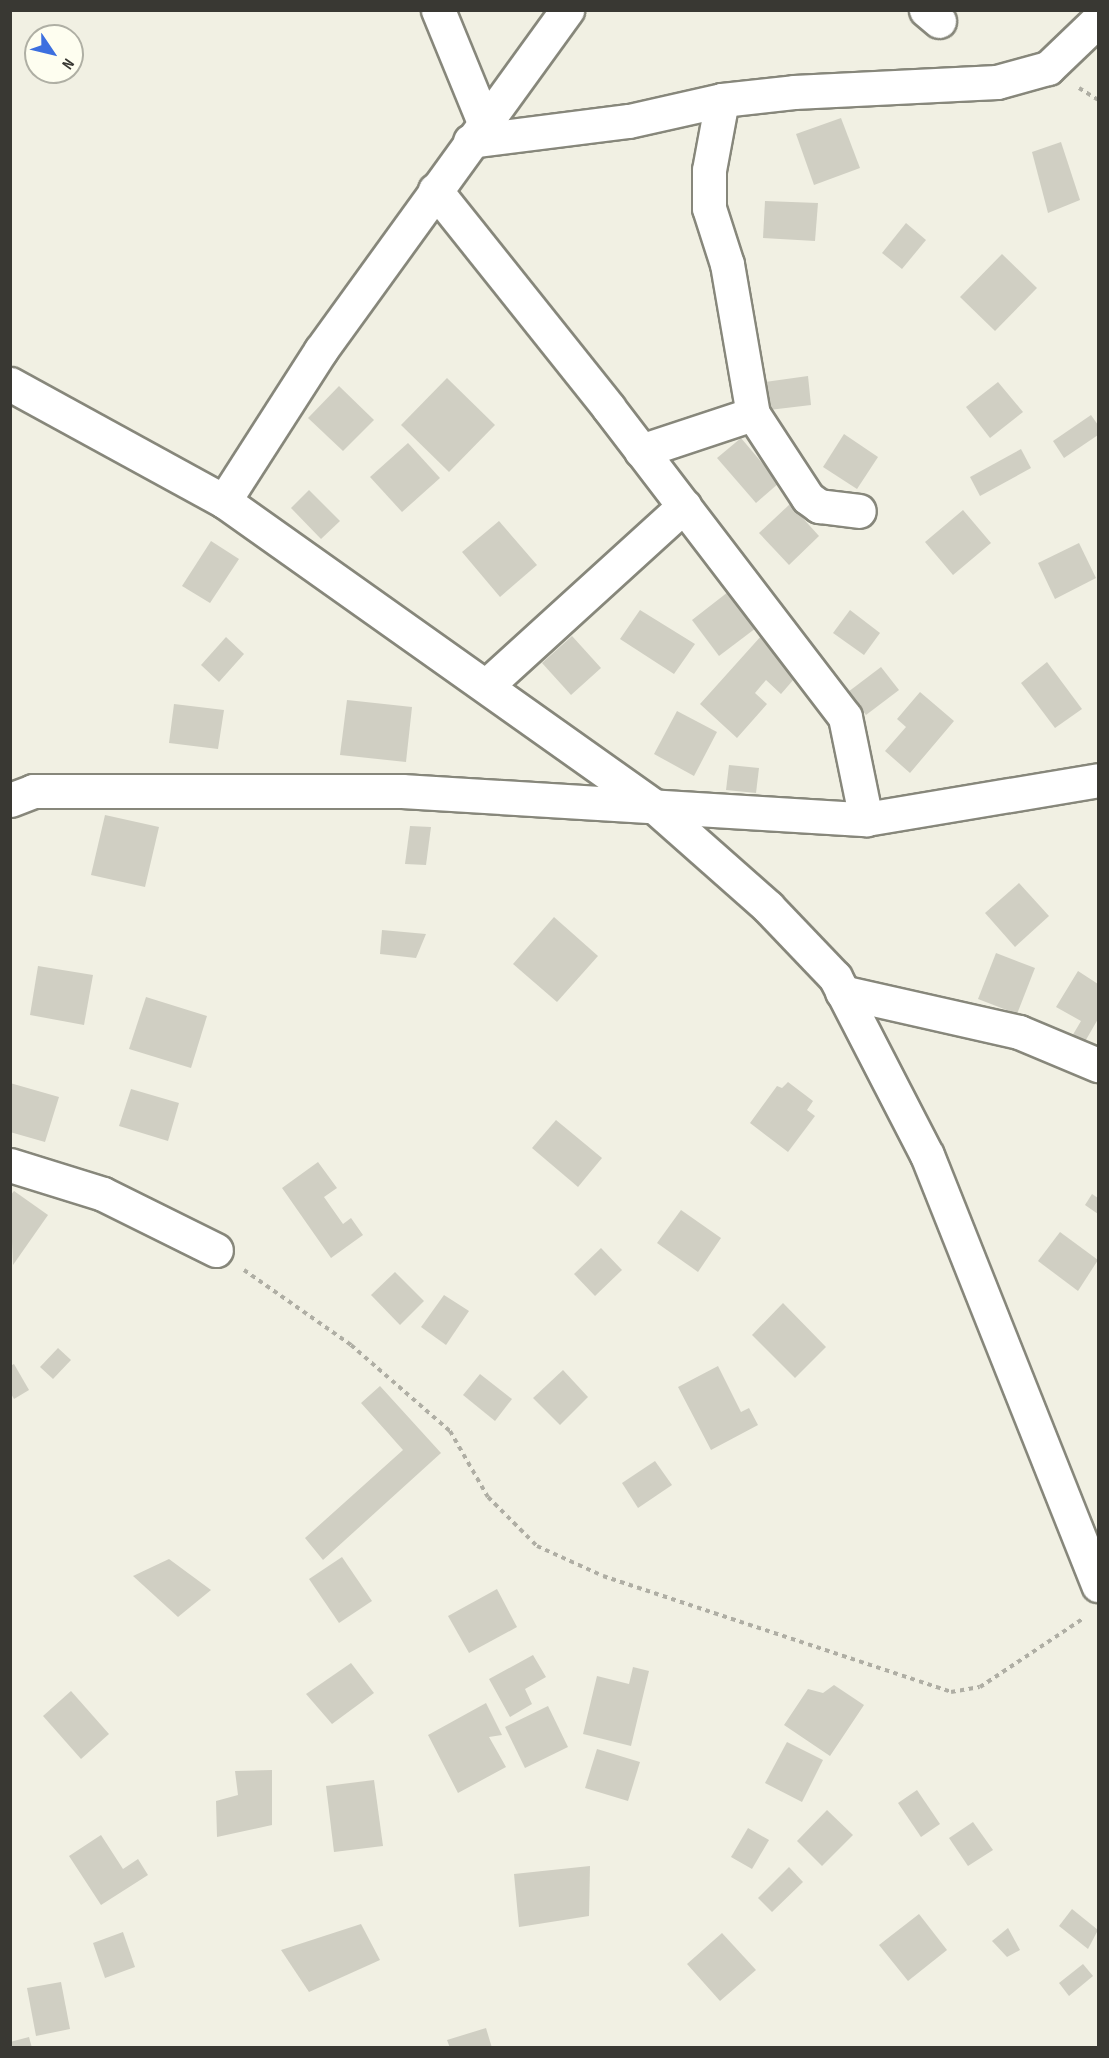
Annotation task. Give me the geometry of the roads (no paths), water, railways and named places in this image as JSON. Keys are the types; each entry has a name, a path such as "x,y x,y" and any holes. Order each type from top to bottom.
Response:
{"street":[{"path":"438,10 477,132"},
{"path":"224,501 321,351 567,10"},
{"path":"477,132 629,121 722,100 794,92 997,82 1048,68 1098,20"},
{"path":"722,100 709,170 709,208 727,264 753,414 808,498 819,506 858,511"},
{"path":"435,190 684,506 845,717 866,819"},
{"path":"10,384 224,501 654,806 776,915 835,977 927,1155 1094,1600"},
{"path":"641,451 753,414"},
{"path":"486,686 684,506"},
{"path":"10,800 33,791 402,791 866,819 1098,780"},
{"path":"842,992 1019,1032 1098,1065"},
{"path":"10,1165 103,1194 216,1250"}]}
